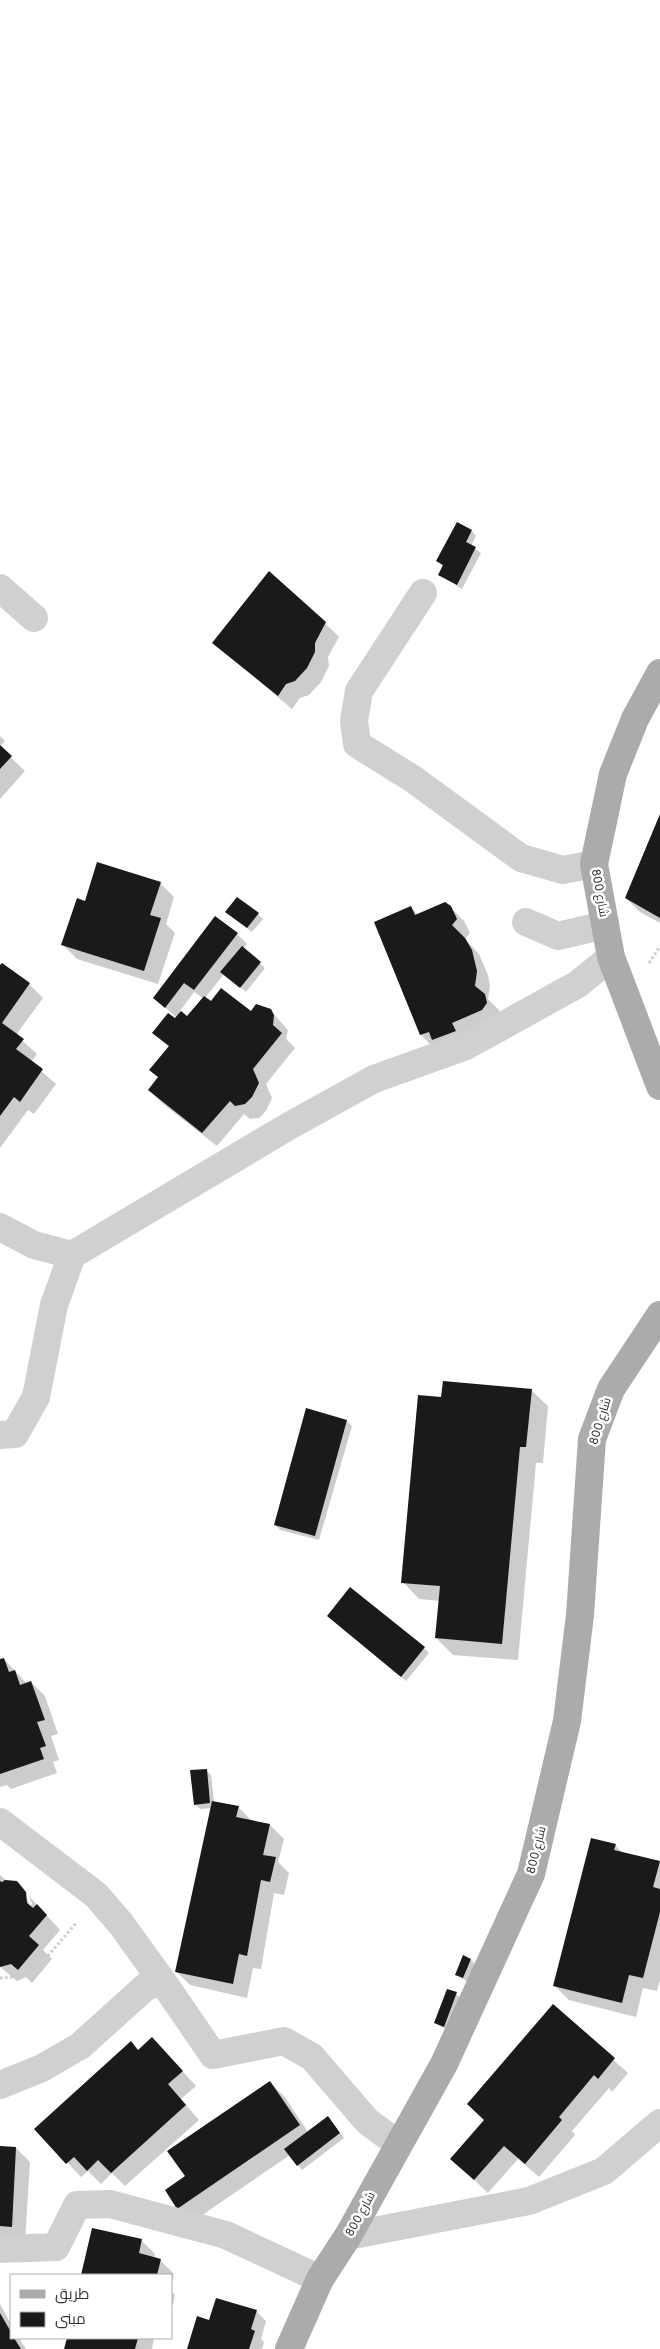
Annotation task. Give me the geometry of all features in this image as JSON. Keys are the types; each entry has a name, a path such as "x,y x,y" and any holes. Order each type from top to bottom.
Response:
{"main road":[{"name":"شارع 800","path":"660,673 635,719 613,774 594,864 611,957 660,1086"},
{"name":"شارع 800","path":"289,2349 320,2279 348,2236 444,2064 531,1874 567,1721 580,1615 592,1440 611,1388 660,1314"}],"street":[{"path":"0,588 34,618"},
{"path":"423,593 359,691 354,720 357,744 412,779 521,858 562,870 594,864"},
{"path":"526,922 558,936 605,926"},
{"path":"0,1435 15,1434 36,1397 54,1305 72,1255 289,1126 374,1079 466,1046 578,984 611,957"},
{"path":"0,1227 34,1244 72,1255"},
{"path":"0,1822 96,1895 165,1985 212,2055 284,2041 312,2057 367,2121 398,2144"},
{"path":"0,2085 42,2068 80,2046 150,1983 165,1985"},
{"path":"348,2236 529,2201 604,2171 660,2123"},
{"path":"0,2249 56,2247 77,2205 110,2204 226,2235 320,2279"}],"path":[{"path":"0,1978 23,1976 46,1958 96,1895"}],"building":[{"path":"457,522 472,530 466,542 476,547 457,585 438,575 443,565 436,561"},
{"path":"269,571 326,622 315,643 315,652 307,668 295,681 286,684 278,696 212,643"},
{"path":"0,745 12,756 0,769"},
{"path":"660,814 660,918 625,898"},
{"path":"97,862 161,882 150,915 161,918 144,971 61,945 77,898 85,901"},
{"path":"237,897 259,913 247,928 225,912"},
{"path":"445,902 451,906 457,919 452,925 465,938 472,950 477,971 475,986 485,994 487,1003 482,1010 452,1023 456,1031 432,1040 429,1032 420,1035 374,922 411,906 415,915"},
{"path":"215,916 238,933 194,990 184,983 165,1008 153,998"},
{"path":"242,946 261,962 240,988 220,972"},
{"path":"2,963 30,983 2,1023 24,1039 16,1049 43,1069 20,1102 14,1097 0,1116 0,965"},
{"path":"221,988 251,1011 256,1004 271,1009 274,1015 273,1025 282,1033 253,1069 259,1083 252,1097 245,1104 235,1106 230,1101 202,1133 148,1090 158,1077 149,1070 169,1046 152,1033 168,1013 175,1018 181,1011 187,1016 204,996 211,1001"},
{"path":"443,1381 532,1389 526,1447 520,1447 502,1644 435,1638 440,1586 401,1583 418,1395 441,1397"},
{"path":"306,1408 347,1420 315,1536 274,1525"},
{"path":"350,1587 425,1647 401,1677 327,1616"},
{"path":"4,1658 9,1672 15,1670 20,1685 31,1681 45,1720 37,1722 46,1746 40,1748 44,1759 0,1774 0,1659"},
{"path":"207,1769 210,1803 194,1805 190,1770"},
{"path":"212,1801 239,1806 236,1817 270,1824 263,1855 276,1857 270,1882 261,1880 247,1956 239,1954 233,1984 175,1972"},
{"path":"591,1838 616,1844 614,1850 660,1861 653,1887 660,1889 660,1912 643,1978 629,1975 622,2003 553,1986"},
{"path":"0,1881 17,1881 26,1892 27,1903 33,1908 37,1904 47,1915 29,1936 39,1945 18,1970 11,1964 0,1967"},
{"path":"463,1955 471,1959 463,1978 455,1975"},
{"path":"447,1989 457,1992 444,2027 434,2023"},
{"path":"553,2004 615,2058 598,2079 594,2075 559,2117 562,2120 525,2164 504,2146 474,2180 450,2159 484,2120 467,2104"},
{"path":"152,2037 183,2071 168,2084 186,2105 111,2173 98,2160 87,2171 74,2157 66,2164 34,2129 131,2041 138,2050"},
{"path":"270,2081 300,2125 177,2209 165,2190 185,2176 167,2151"},
{"path":"328,2116 340,2133 297,2166 284,2149"},
{"path":"0,2146 16,2147 12,2227 0,2226"},
{"path":"92,2228 142,2239 139,2253 161,2259 157,2274 81,2274"},
{"path":"216,2298 257,2310 251,2329 255,2331 249,2349 187,2349 197,2316 209,2320"},
{"path":"0,2313 10,2330 10,2339 15,2339 21,2349 0,2349"},
{"path":"67,2339 138,2339 135,2349 64,2349"}]}
